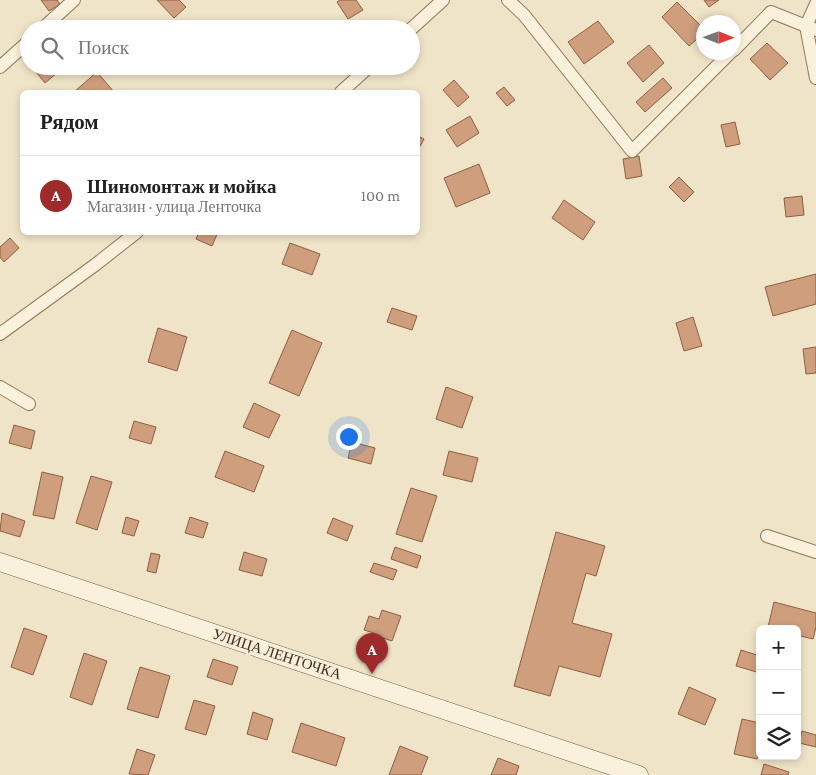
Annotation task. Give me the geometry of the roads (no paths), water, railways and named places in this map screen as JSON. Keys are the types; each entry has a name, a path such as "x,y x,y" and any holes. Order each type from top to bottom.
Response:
{"main road":[{"name":"УЛИЦА ЛЕНТОЧКА","path":"0,562 639,775"}],"street":[{"path":"52,20 74,0"},
{"path":"420,21 443,0"},
{"path":"508,0 524,15 632,151 723,60"},
{"path":"816,4 811,28 816,78"},
{"path":"741,42 771,12 811,28"},
{"path":"0,67 20,49"},
{"path":"342,90 360,75"},
{"path":"0,334 133,235"},
{"path":"0,388 29,404"},
{"path":"767,536 816,552"}],"place":[{"name":"Шиномонтаж и мойка","path":"372,674"}]}
